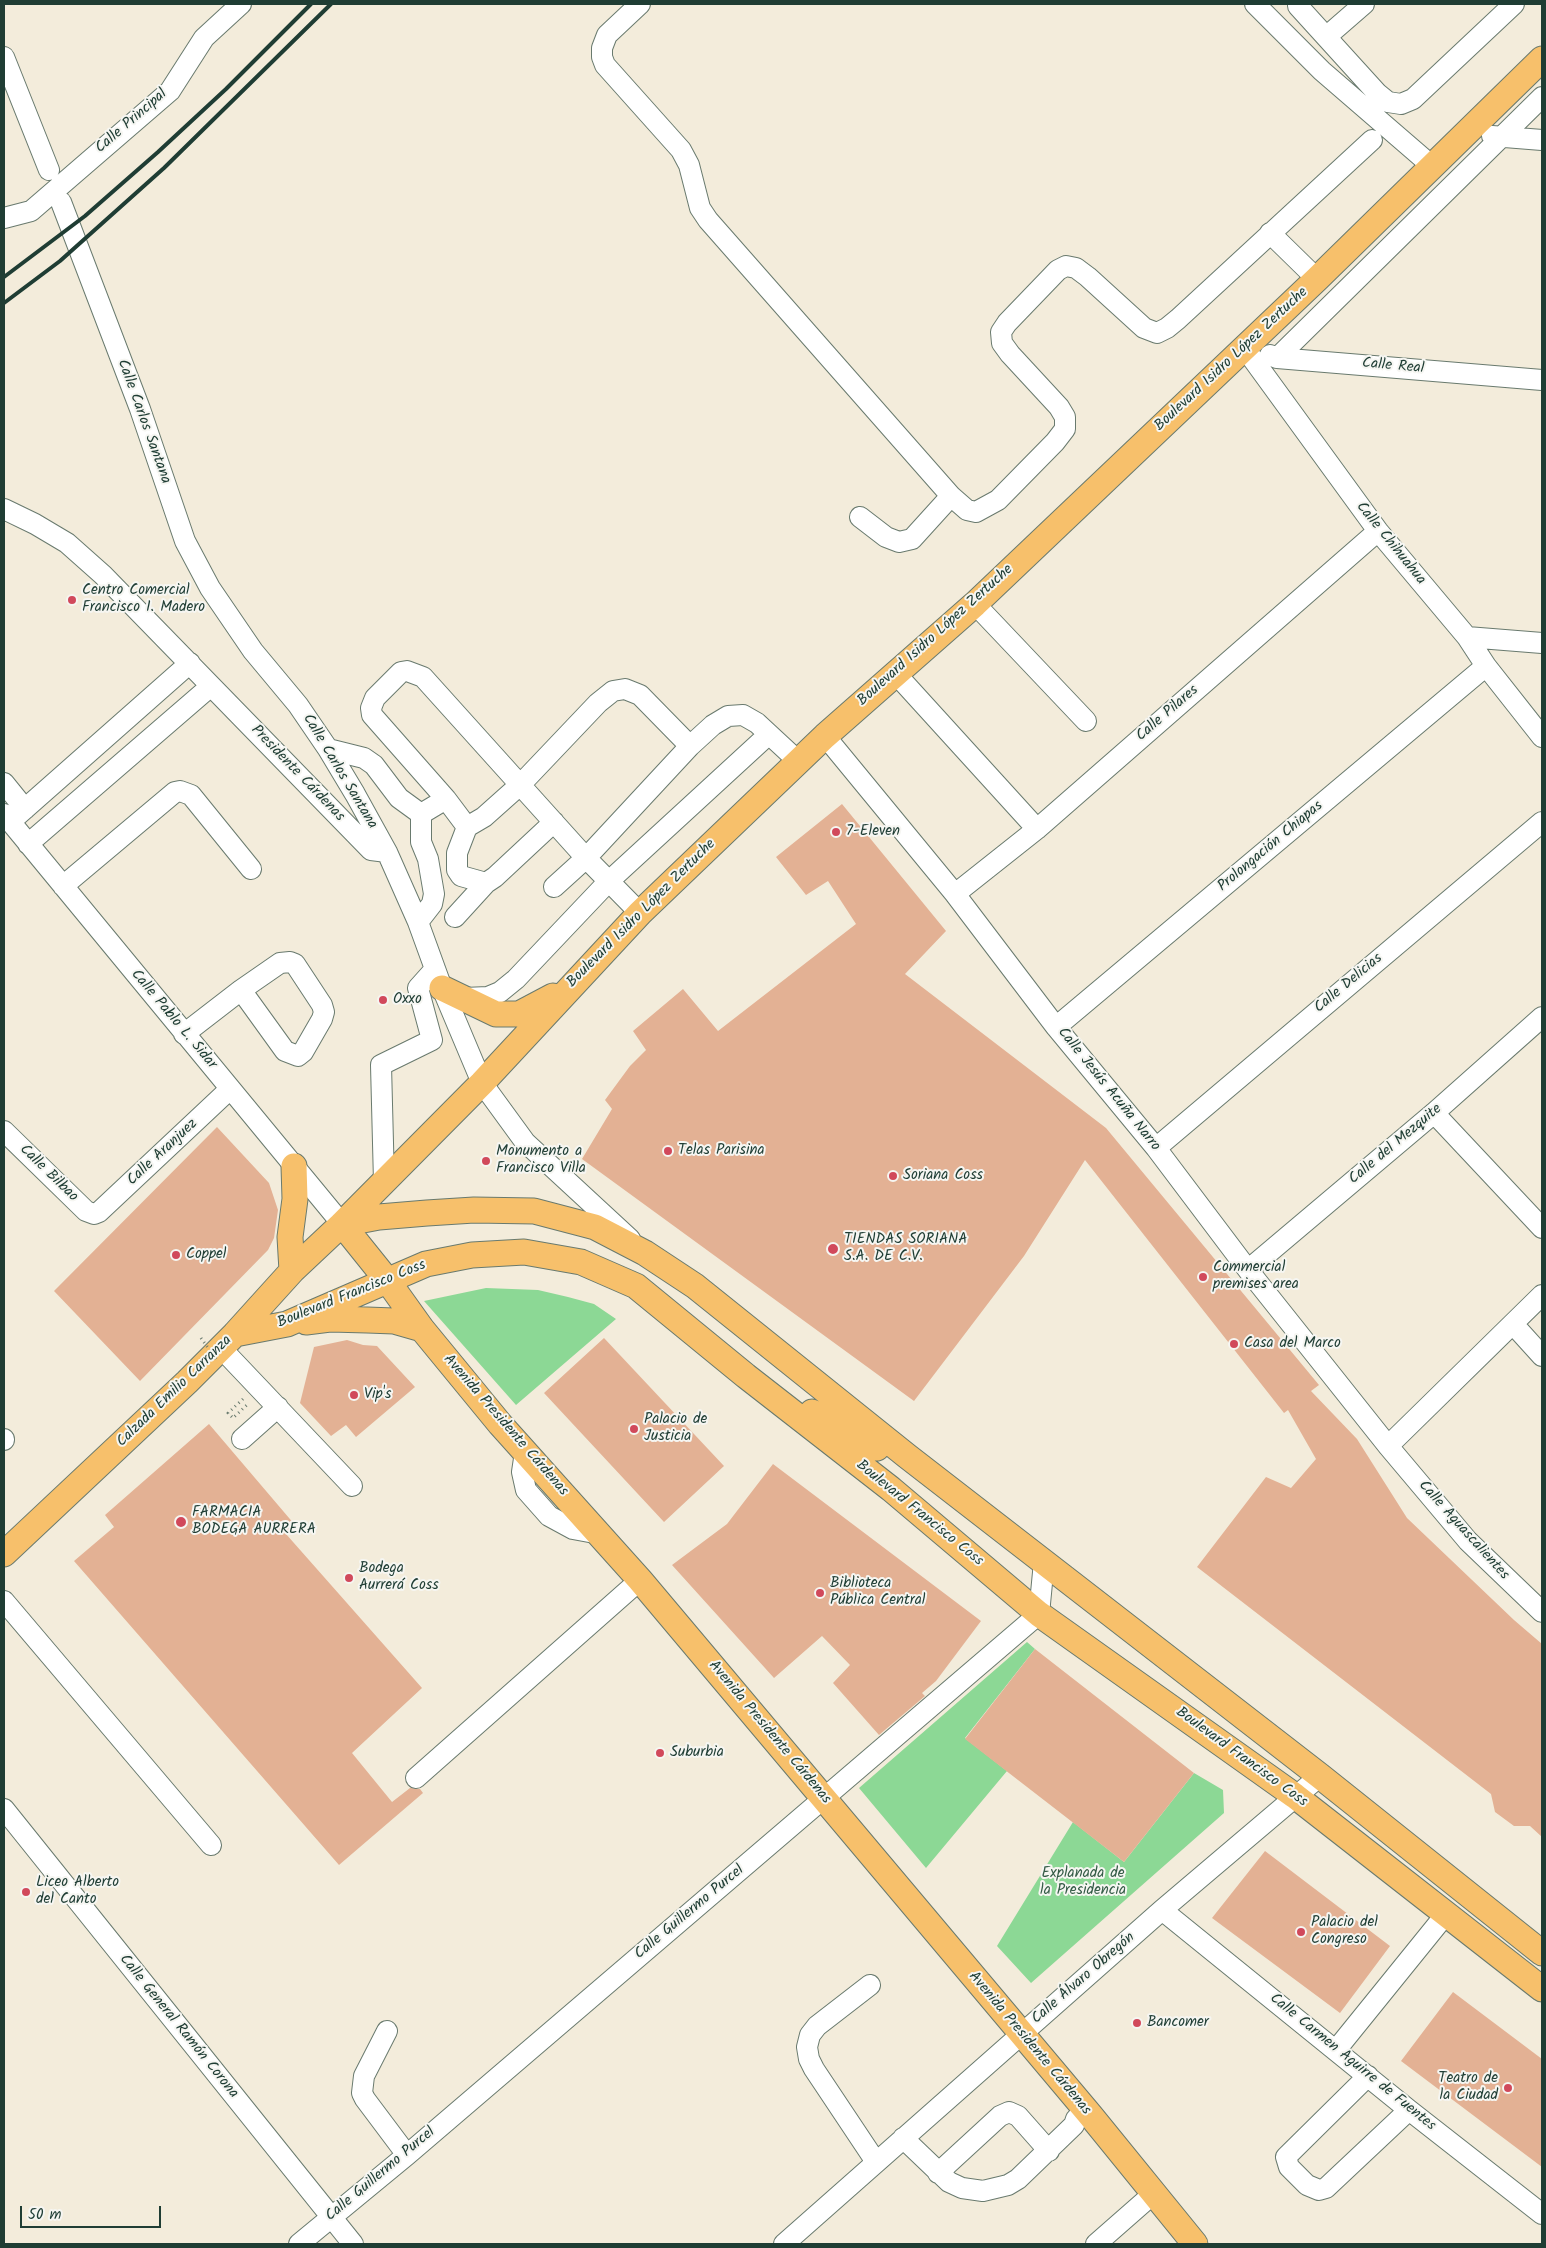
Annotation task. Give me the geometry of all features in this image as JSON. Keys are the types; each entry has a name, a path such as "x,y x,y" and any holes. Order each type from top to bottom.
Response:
{"main road":[{"name":"Boulevard Isidro López Zertuche","path":"342,1224 482,1084 640,913 825,736 975,604 1317,279 1542,59"},
{"path":"447,985 496,1014 520,1014 569,988"},
{"path":"292,1271 290,1237 295,1199 294,1166"},
{"path":"342,1224 379,1217 426,1212 474,1210 534,1211 596,1226 645,1253 695,1286 907,1456 1320,1776 1542,1953"},
{"name":"Calzada Emilio Carranza","path":"4,1554 187,1382 218,1345 342,1224"},
{"name":"Avenida Presidente Cárdenas","path":"342,1224 387,1280 422,1328 525,1452 640,1580 1021,2034 1084,2117 1153,2194 1194,2244"},
{"name":"Boulevard Francisco Coss","path":"218,1345 286,1324 426,1264 472,1255 524,1252 581,1262 636,1286 746,1376 891,1489 1039,1614 1295,1796 1542,1989"},
{"path":"286,1324 330,1319 367,1320 394,1321 422,1328"},
{"path":"746,1376 884,1452 894,1456 907,1456"},
{"path":"891,1489 898,1479 910,1476 990,1520"}],"street":[{"name":"Calle Principal","path":"4,217 31,210 170,91 204,38 241,4"},
{"path":"640,4 607,35 602,48 604,65 681,150 689,165 700,208 708,220 951,496 967,510 976,512 998,500 1055,442 1065,429 1065,417 1059,407 1010,354 1002,343 1000,332 1007,322 1058,270 1066,266 1076,268 1144,328 1157,333 1167,328 1372,140"},
{"path":"1254,4 1322,71 1432,166"},
{"path":"1326,37 1364,4"},
{"path":"1298,6 1377,93 1388,102 1401,104 1413,99 1514,4"},
{"path":"4,57 49,170"},
{"path":"1278,358 1542,97"},
{"path":"1461,137 1501,136 1542,140"},
{"name":"Calle Carlos Santana","path":"61,202 140,409 185,541 210,588 242,635 298,705 328,749 387,852 447,985 482,1084 526,1142 645,1253"},
{"path":"1270,234 1317,279"},
{"name":"Calle Real","path":"1244,347 1278,358 1542,380"},
{"name":"Calle Chihuahua","path":"1244,347 1378,531 1467,637 1486,666 1542,737"},
{"path":"860,518 886,537 899,542 912,539 951,496"},
{"name":"Presidente Cárdenas","path":"4,509 68,543 103,575 371,850 387,852"},
{"name":"Calle Pilares","path":"955,894 1037,829 1378,531"},
{"path":"975,604 1086,721"},
{"path":"1467,637 1542,643"},
{"path":"7,818 25,809 190,664"},
{"name":"Prolongación Chiapas","path":"1056,1027 1486,666"},
{"path":"468,826 372,715 371,708 375,698 401,672 407,671 423,677 608,882 640,913"},
{"path":"896,674 1037,829"},
{"path":"28,844 211,686"},
{"path":"486,883 461,876 457,870 457,853 468,826 484,816 521,784 598,703 613,690 625,689 640,695 690,746"},
{"path":"554,887 586,858 690,746 728,716 743,715 757,723 798,761"},
{"path":"110,734 128,757"},
{"path":"384,1182 381,1065 432,1040 418,988 447,985 488,997 500,992 516,979 608,882 768,735"},
{"name":"Calle Jesús Acuña Narro","path":"825,736 955,894 1056,1027 1156,1148 1248,1270 1388,1446"},
{"path":"328,749 364,758 374,765 399,798 420,814"},
{"path":"4,783 25,809"},
{"path":"63,886 175,792 180,791 191,795 251,869"},
{"path":"420,814 446,799"},
{"path":"418,922 432,904 434,894 428,859 420,842 420,814"},
{"name":"Calle Pablo L. Sidar","path":"7,818 342,1224"},
{"path":"455,917 486,883 495,877 554,822"},
{"name":"Calle Delicias","path":"1156,1148 1542,822"},
{"path":"184,1034 241,990 285,961 295,964 322,1005 324,1012 304,1052 298,1056 285,1051 241,990"},
{"name":"Calle del Mezquite","path":"1248,1270 1434,1113 1542,1017"},
{"name":"Calle Aranjuez","path":"94,1214 99,1212 230,1090"},
{"path":"1434,1113 1542,1228"},
{"name":"Calle Bilbao","path":"4,1131 86,1211 94,1214"},
{"path":"1388,1446 1542,1295"},
{"path":"1513,1324 1542,1356"},
{"path":"218,1345 352,1486"},
{"path":"242,1440 278,1407"},
{"name":"Calle Aguascalientes","path":"1388,1446 1468,1540 1542,1612"},
{"path":"1039,1614 1044,1562"},
{"path":"416,1778 640,1580"},
{"path":"4,1601 211,1845"},
{"name":"Calle Guillermo Purcel","path":"299,2244 407,2155 1039,1614"},
{"name":"Calle Álvaro Obregón","path":"784,2244 1162,1910 1320,1776"},
{"name":"Calle General Ramón Corona","path":"4,1809 352,2244"},
{"name":"Calle Carmen Aguirre de Fuentes","path":"1162,1910 1409,2110 1542,2214"},
{"path":"1336,2050 1446,1914"},
{"path":"870,1985 817,2026 810,2035 807,2047 809,2059 814,2069 876,2162"},
{"path":"386,2031 364,2076 362,2093 365,2100 407,2155"},
{"path":"1368,2076 1286,2158 1289,2167 1307,2185 1319,2190 1326,2188 1409,2110"},
{"path":"938,2173 1000,2116 1009,2112 1018,2116 1049,2151"},
{"path":"903,2138 949,2182 962,2188 984,2191 996,2189 1018,2179 1084,2117"},
{"path":"1096,2244 1153,2194"}],"path":[{"path":"241,1391 245,1397 228,1413 233,1418 263,1391"}],"green space":[{"path":"486,1288 538,1290 568,1297 594,1304 616,1319 516,1405 424,1301"},
{"path":"1027,1642 1035,1649 965,1738 1007,1771 926,1868 859,1788"},
{"name":"Explanada de la Presidencia","path":"1194,1773 1223,1790 1224,1813 1031,1983 997,1946 1073,1822 1124,1862"}],"building":[{"path":"842,804 946,931 905,974 1106,1128 1319,1385 1311,1391 1357,1439 1407,1518 1514,1620 1542,1644 1542,1837 1530,1826 1514,1826 1495,1812 1491,1794 1197,1567 1266,1477 1291,1488 1316,1459 1288,1410 1284,1413 1085,1160 1024,1256 914,1401 582,1159 612,1109 605,1100 630,1066 646,1050 633,1031 683,989 718,1031 856,924 828,881 806,895 776,857"},
{"name":"Coppel","path":"217,1127 269,1183 278,1210 274,1238 268,1250 140,1381 54,1291"},
{"name":"Palacio de Justicia","path":"604,1338 724,1466 664,1522 544,1393"},
{"name":"Vip's","path":"347,1340 363,1345 377,1346 415,1387 356,1437 346,1425 331,1436 300,1403 314,1347"},
{"path":"209,1424 295,1525 286,1534 422,1688 352,1753 392,1802 410,1788 420,1789 423,1793 339,1865 74,1561 114,1527 105,1515"},
{"name":"Biblioteca Pública Central","path":"773,1464 981,1621 936,1681 922,1693 925,1696 879,1735 833,1683 850,1665 822,1636 774,1678 672,1565 727,1524"},
{"path":"1035,1649 1194,1773 1124,1862 965,1739"},
{"name":"Palacio del Congreso","path":"1265,1851 1390,1946 1340,2013 1212,1918"},
{"path":"1453,1992 1542,2059 1542,2167 1401,2061"}],"railway":[{"path":"4,277 85,216 158,152 226,89 311,4"},
{"path":"4,303 60,261 164,168 331,4"}],"place":[{"name":"Centro Comercial Francisco I. Madero","path":"72,600"},
{"name":"7-Eleven","path":"836,832"},
{"name":"Oxxo","path":"383,1000"},
{"name":"Telas Parisina","path":"668,1151"},
{"name":"Monumento a Francisco Villa","path":"486,1161"},
{"name":"Soriana Coss","path":"893,1176"},
{"name":"TIENDAS SORIANA S.A. DE C.V.","path":"833,1249"},
{"name":"Coppel","path":"176,1255"},
{"name":"Commercial premises area","path":"1203,1277"},
{"name":"Casa del Marco","path":"1234,1344"},
{"name":"Vip's","path":"354,1395"},
{"name":"Palacio de Justicia","path":"634,1429"},
{"name":"FARMACIA BODEGA AURRERA","path":"181,1522"},
{"name":"Bodega Aurrerá Coss","path":"349,1578"},
{"name":"Biblioteca Pública Central","path":"820,1593"},
{"name":"Suburbia","path":"660,1753"},
{"name":"Liceo Alberto del Canto","path":"26,1892"},
{"name":"Palacio del Congreso","path":"1301,1932"},
{"name":"Bancomer","path":"1137,2023"},
{"name":"Teatro de la Ciudad","path":"1508,2088"}]}
